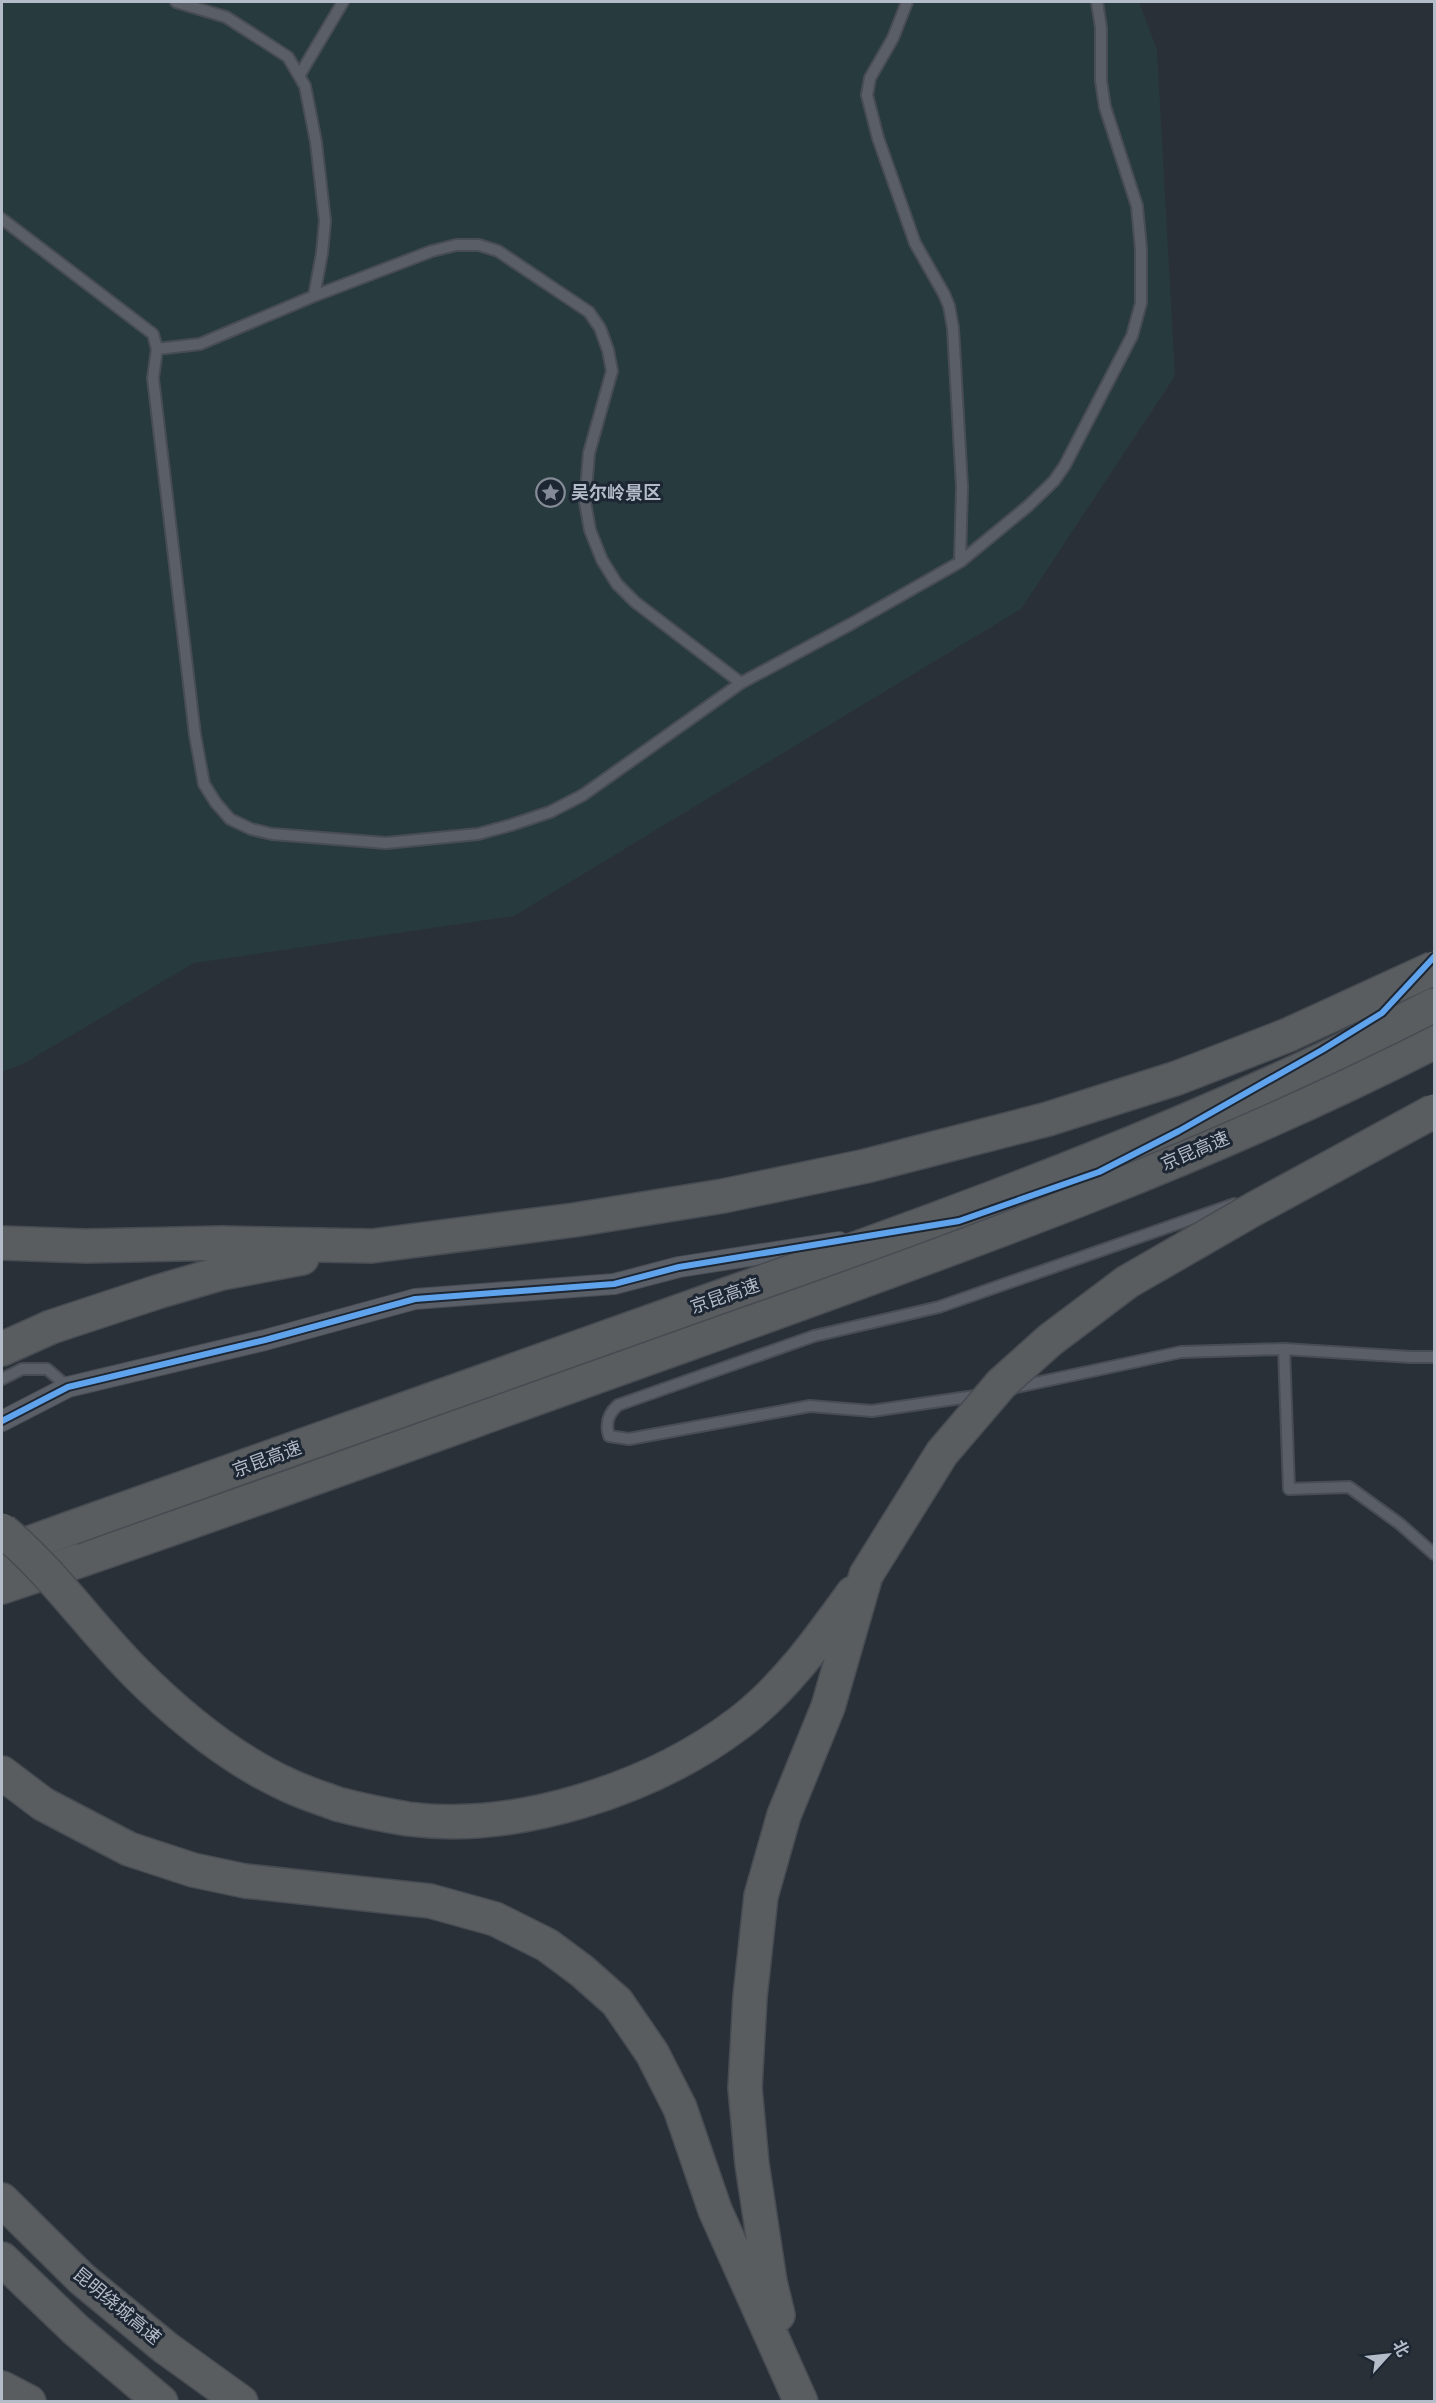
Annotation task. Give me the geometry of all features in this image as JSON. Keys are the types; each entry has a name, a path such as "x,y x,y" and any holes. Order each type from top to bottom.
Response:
{"highway":[{"path":"2,1349 61,1324 222,1273 372,1246 574,1221 723,1196 866,1166 1070,1112 1177,1078 1288,1035 1434,968"},
{"name":"京昆高速","path":"2,1553 832,1259 986,1202 1284,1077 1434,1005"},
{"name":"京昆高速","path":"2,1587 998,1233 1288,1111 1434,1042"},
{"path":"2,1530 29,1552 136,1673 200,1731 236,1757 289,1786 337,1804 410,1819 475,1820 557,1807 593,1798 631,1785 700,1748 739,1723 774,1691 810,1653 866,1575 942,1453 1001,1384 1050,1340 1127,1281 1428,1107"},
{"path":"2,1243 86,1246 222,1243 372,1246"},
{"path":"797,2391 770,2282 752,2164 745,2088 750,1997 761,1896 784,1815 828,1707 866,1575"},
{"path":"2,1773 43,1804 129,1849 193,1870 246,1881 430,1901 495,1919 547,1945 582,1971 617,2002 652,2053 680,2108 716,2210 797,2391"},
{"name":"昆明绕城高速","path":"2,2200 82,2279 166,2348 241,2402"},
{"path":"2,2259 76,2330 161,2402"},
{"path":"2,2388 29,2402"}],"street":[{"path":"2,1421 68,1387 264,1340 415,1299 614,1284 679,1267 959,1221 1099,1172 1179,1131 1322,1050 1382,1013 1434,957"}],"lane":[{"path":"176,2 226,17 288,57 304,86 316,142 325,221 314,296"},
{"path":"299,76 344,2"},
{"path":"908,2 893,38 870,78 867,95 878,138 915,243 949,306 953,328 962,487 960,562"},
{"path":"2,219 153,334 157,350 153,378 195,735 204,784 216,803 230,819 272,834 386,843 478,834 550,812 583,795 741,683 960,562 1028,506 1060,473 1132,336 1141,303 1137,206 1105,107 1101,81 1101,28 1097,2"},
{"path":"157,350 200,344 314,296 432,251 456,246 479,245 498,251 589,312 600,328 608,350 612,371 589,453 585,502 590,530 602,560 617,584 635,602 741,683"},
{"path":"1294,1174 1305,1168 1352,1169 1378,1153 1428,1107"},
{"path":"1242,1200 939,1307 814,1336 618,1405 610,1412 606,1427 609,1436 629,1439 810,1406 872,1411 985,1394 1181,1352 1284,1349 1434,1357"},
{"path":"1284,1349 1289,1489 1349,1487 1400,1524 1434,1554"},
{"path":"2,1379 22,1369 47,1369 68,1387"}],"green space":[{"name":"吴尔岭景区","path":"2,2 1139,2 1157,50 1175,376 1021,609 514,916 194,963 23,1064 2,1072"}],"cycle path":[{"path":"2,1421 68,1387 265,1340 415,1299 614,1284 679,1267 959,1221 1099,1172 1179,1131 1322,1050 1382,1013 1434,957"}],"place":[{"name":"吴尔岭景区","path":"550,493"}]}
